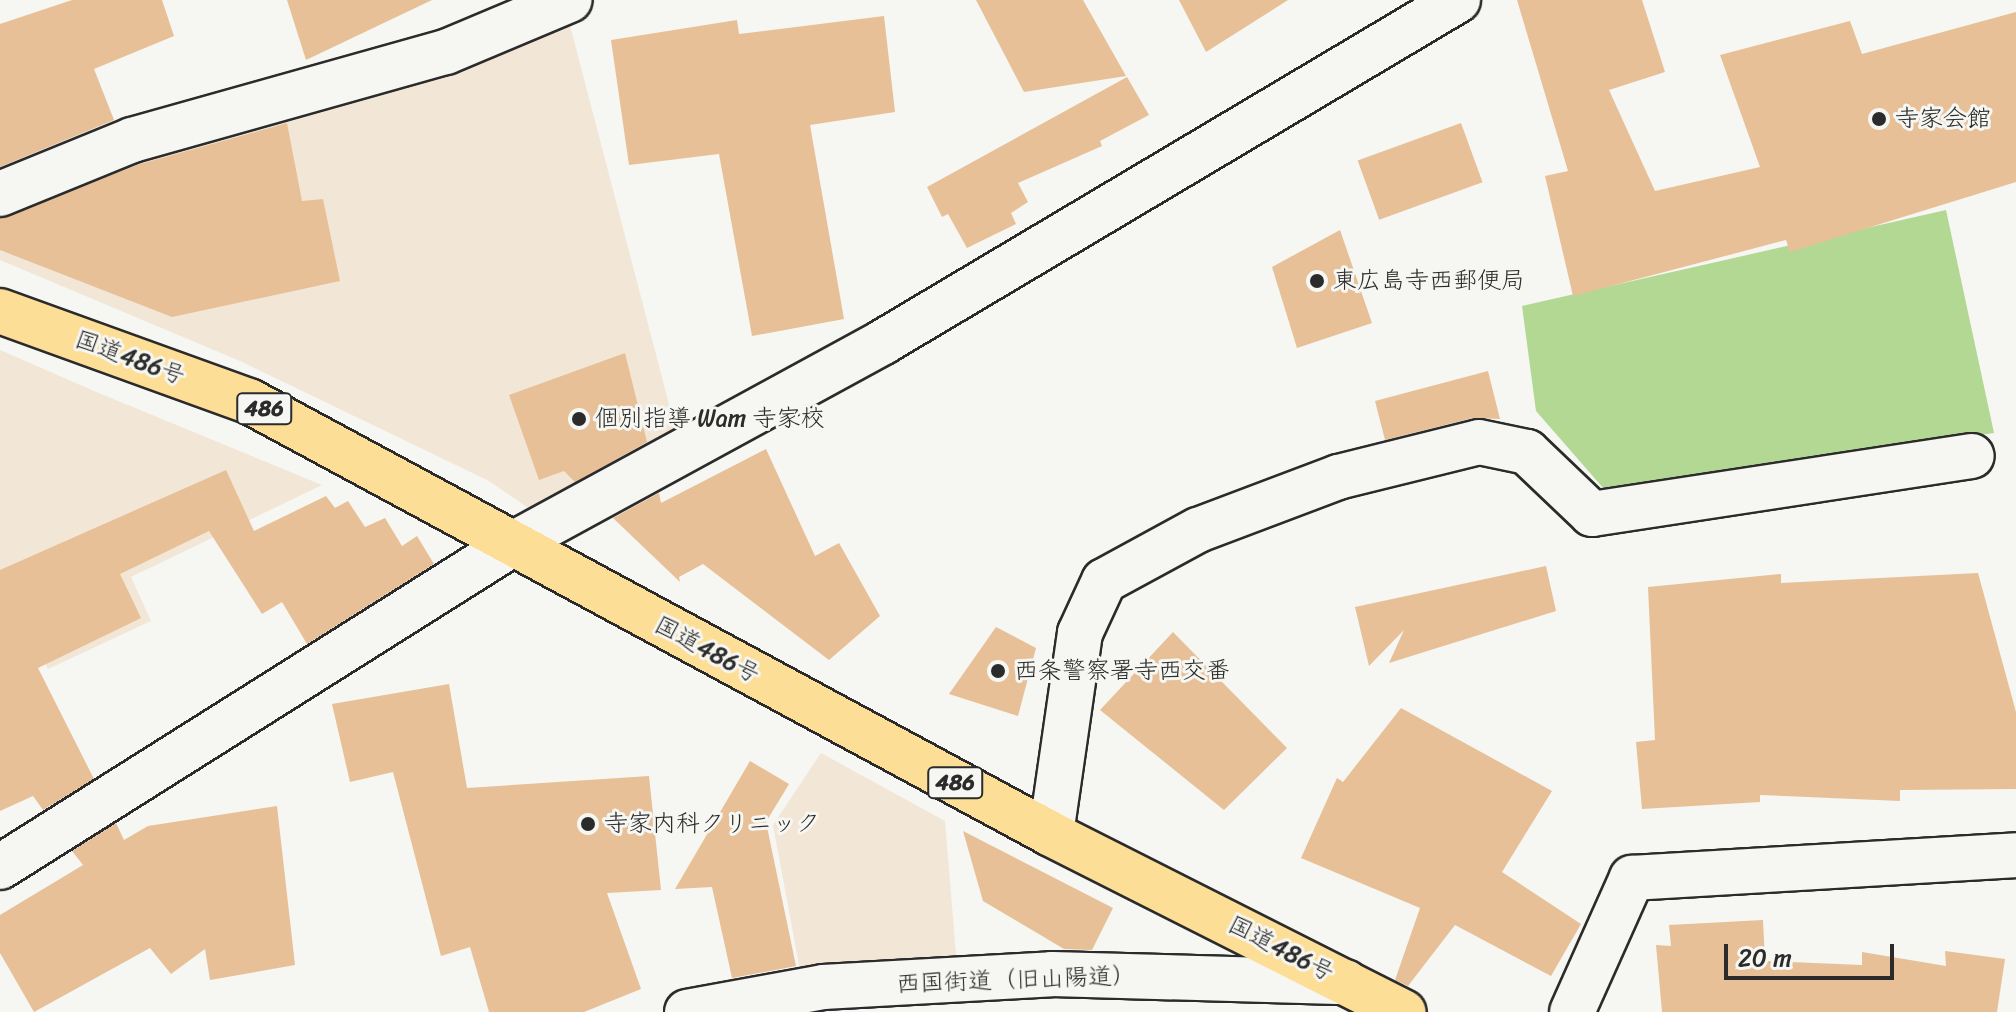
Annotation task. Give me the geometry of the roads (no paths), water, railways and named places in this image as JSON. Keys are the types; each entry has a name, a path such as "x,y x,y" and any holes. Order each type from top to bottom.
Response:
{"highway":[{"name":"国道486号","path":"0,311 249,401 1051,834 1404,1012"}],"street":[{"path":"0,194 132,140 446,52 570,0"},
{"path":"0,867 511,545 883,342 1412,12 1458,0"},
{"path":"1051,834 1080,633 1104,581 1198,530 1338,477 1479,442 1527,452 1592,514 1972,456"},
{"path":"1572,1012 1632,878 2016,855"},
{"name":"西国街道（旧山陽道）","path":"687,1012 823,987 1054,993 1346,982"}],"place":[{"name":"寺家会館","path":"1879,119"},
{"name":"東広島寺西郵便局","path":"1317,281"},
{"name":"個別指導 Wam 寺家校","path":"579,419"},
{"name":"西条警察署寺西交番","path":"998,671"},
{"name":"寺家内科クリニック","path":"588,824"}]}
